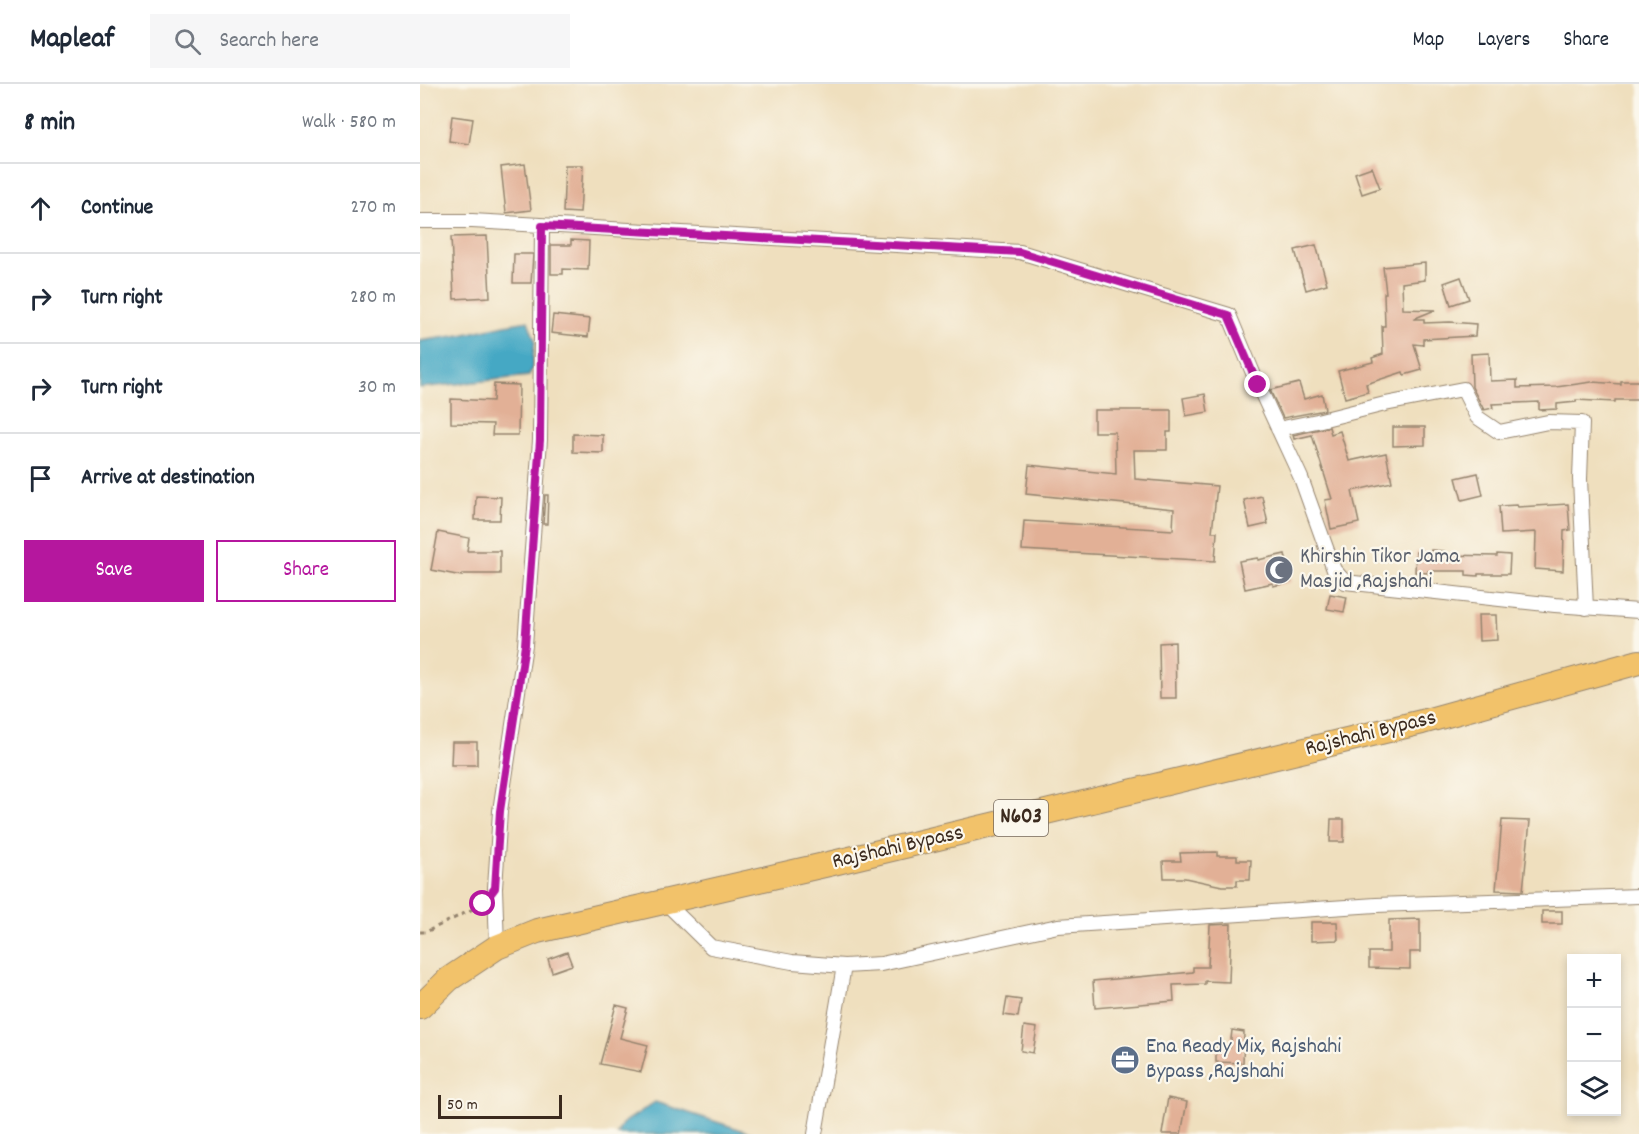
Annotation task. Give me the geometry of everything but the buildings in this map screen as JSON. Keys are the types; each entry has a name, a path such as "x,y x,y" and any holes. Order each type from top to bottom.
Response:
{"highway":[{"name":"Rajshahi Bypass","path":"420,1007 450,979 496,947 537,931 833,863 1422,722 1639,662"}],"street":[{"path":"420,221 1020,252 1228,315 1301,478 1334,570 1345,582 1586,608 1639,611"},
{"path":"496,947 495,888 500,811 526,633 540,440 542,226"},
{"path":"1278,429 1317,422 1385,404 1463,389 1477,417 1499,432 1548,422 1582,423 1580,479 1586,608"},
{"path":"666,902 711,947 792,962 844,966 881,964 1058,926 1376,904 1639,897"},
{"path":"815,1134 844,966"}],"path":[{"path":"420,932 426,932 483,904 495,888"}],"water":[{"path":"528,321 535,340 532,369 529,376 420,388 420,341"},
{"path":"655,1102 754,1134 617,1134 622,1124"}],"place":[{"name":"Khirshin Tikor Jama Masjid ,Rajshahi","path":"1279,570"},
{"name":"Ena Ready Mix, Rajshahi Bypass ,Rajshahi","path":"1125,1060"}],"route":[{"path":"483,904 495,888 500,811 525,645 540,440 542,226 1020,252 1228,315 1258,385"}]}
